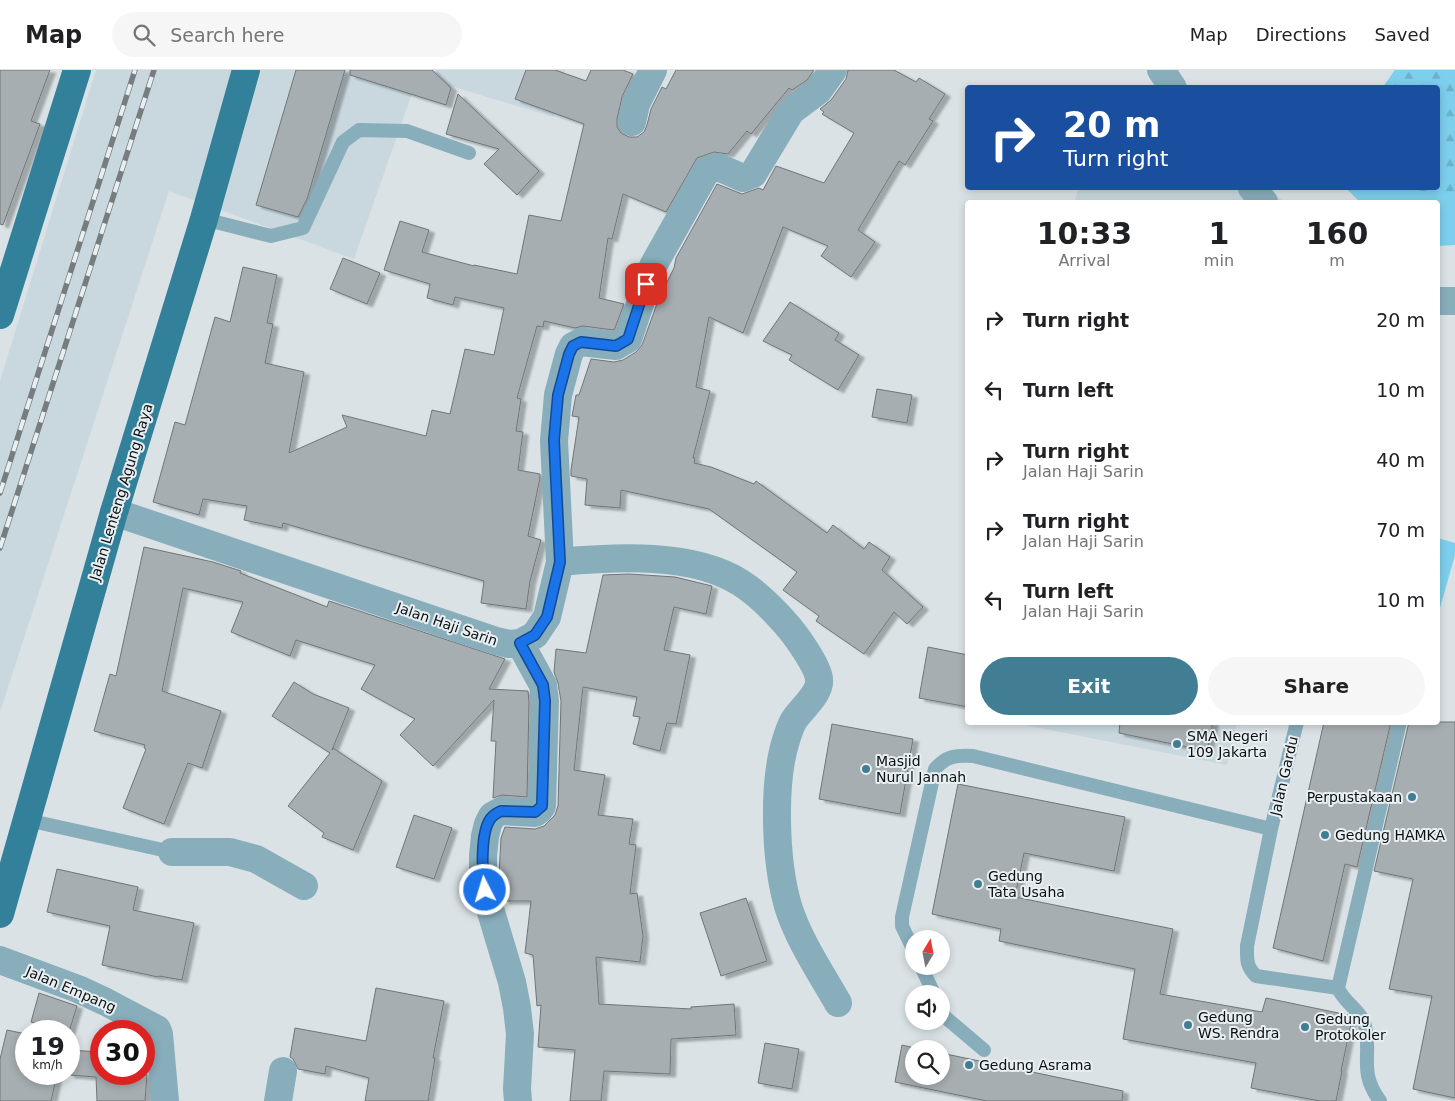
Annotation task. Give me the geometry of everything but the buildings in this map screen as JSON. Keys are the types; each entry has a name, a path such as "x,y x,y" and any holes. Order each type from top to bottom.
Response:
{"main road":[{"path":"0,315 77,70"},
{"name":"Jalan Lenteng Agung Raya","path":"0,914 114,512 204,219 246,70"}],"street":[{"path":"632,122 636,104 653,70"},
{"path":"518,1101 520,1034 517,1008 512,982 488,902 483,878 485,836 492,816 501,811 535,812 542,806 545,701 543,685 520,643 535,635 547,617 560,562 554,440 558,395 569,354 573,346 581,342 616,346 628,339 652,266 707,170 718,167 743,178 753,174 791,111 818,91 833,70"},
{"path":"1161,70 1171,85"},
{"path":"1254,190 1262,200"},
{"path":"1440,301 1455,301"},
{"name":"Jalan Haji Sarin","path":"114,512 496,641 509,644 520,643"},
{"path":"560,562 625,557 684,563 716,571 741,583 769,605 795,634 818,673 820,680 818,689 794,721 782,752 778,784 777,818 781,867 788,906 800,936 838,1004"},
{"path":"172,852 230,852 256,859 304,886"},
{"name":"Jalan Empang","path":"0,960 92,995 157,1029 165,1101"},
{"path":"278,1101 283,1071"}],"lane":[{"path":"204,219 271,236 303,228 343,142 359,130 407,131 469,153"},
{"name":"Jalan Gardu","path":"1296,725 1247,946 1247,960 1250,970 1256,976 1338,988"},
{"path":"1380,1101 1373,1091 1366,1070 1364,1024 1356,1010 1342,998 1338,988 1399,725"},
{"path":"905,932 902,926 902,917 935,769 942,761 949,757 958,755 973,756 1272,829"},
{"path":"27,820 172,852"},
{"path":"950,1021 984,1050"}],"shaded area":[{"path":"96,70 565,70 553,117 418,76 354,259 169,191 0,712 0,381"},
{"path":"1078,190 1271,190 1282,200 1075,200"},
{"name":"SMA Negeri 109 Jakarta","path":"1025,725 1237,725 1227,765"}],"green space":[{"path":"1395,70 1455,70 1455,245 1440,246 1440,200 1358,200 1348,190 1440,190 1440,85 1384,85"},
{"path":"1395,70 1455,70 1455,201 1418,190 1440,190 1440,85 1385,85"},
{"path":"1440,539 1455,543 1455,555 1440,608"}],"railway":[{"path":"0,493 135,70"},
{"path":"0,548 154,70"}],"place":[{"name":"SMA Negeri 109 Jakarta","path":"1177,744"},
{"name":"Masjid Nurul Jannah","path":"866,769"},
{"name":"Perpustakaan","path":"1412,797"},
{"name":"Gedung HAMKA","path":"1325,835"},
{"name":"Gedung Tata Usaha","path":"978,884"},
{"name":"Gedung WS. Rendra","path":"1188,1025"},
{"name":"Gedung Protokoler","path":"1305,1027"},
{"name":"Gedung Asrama","path":"969,1065"}],"route":[{"path":"485,890 483,856 485,836 492,816 501,811 535,812 542,806 545,701 543,685 520,643 535,635 547,617 560,562 554,440 558,395 573,346 581,342 616,346 628,339 646,284"}]}
